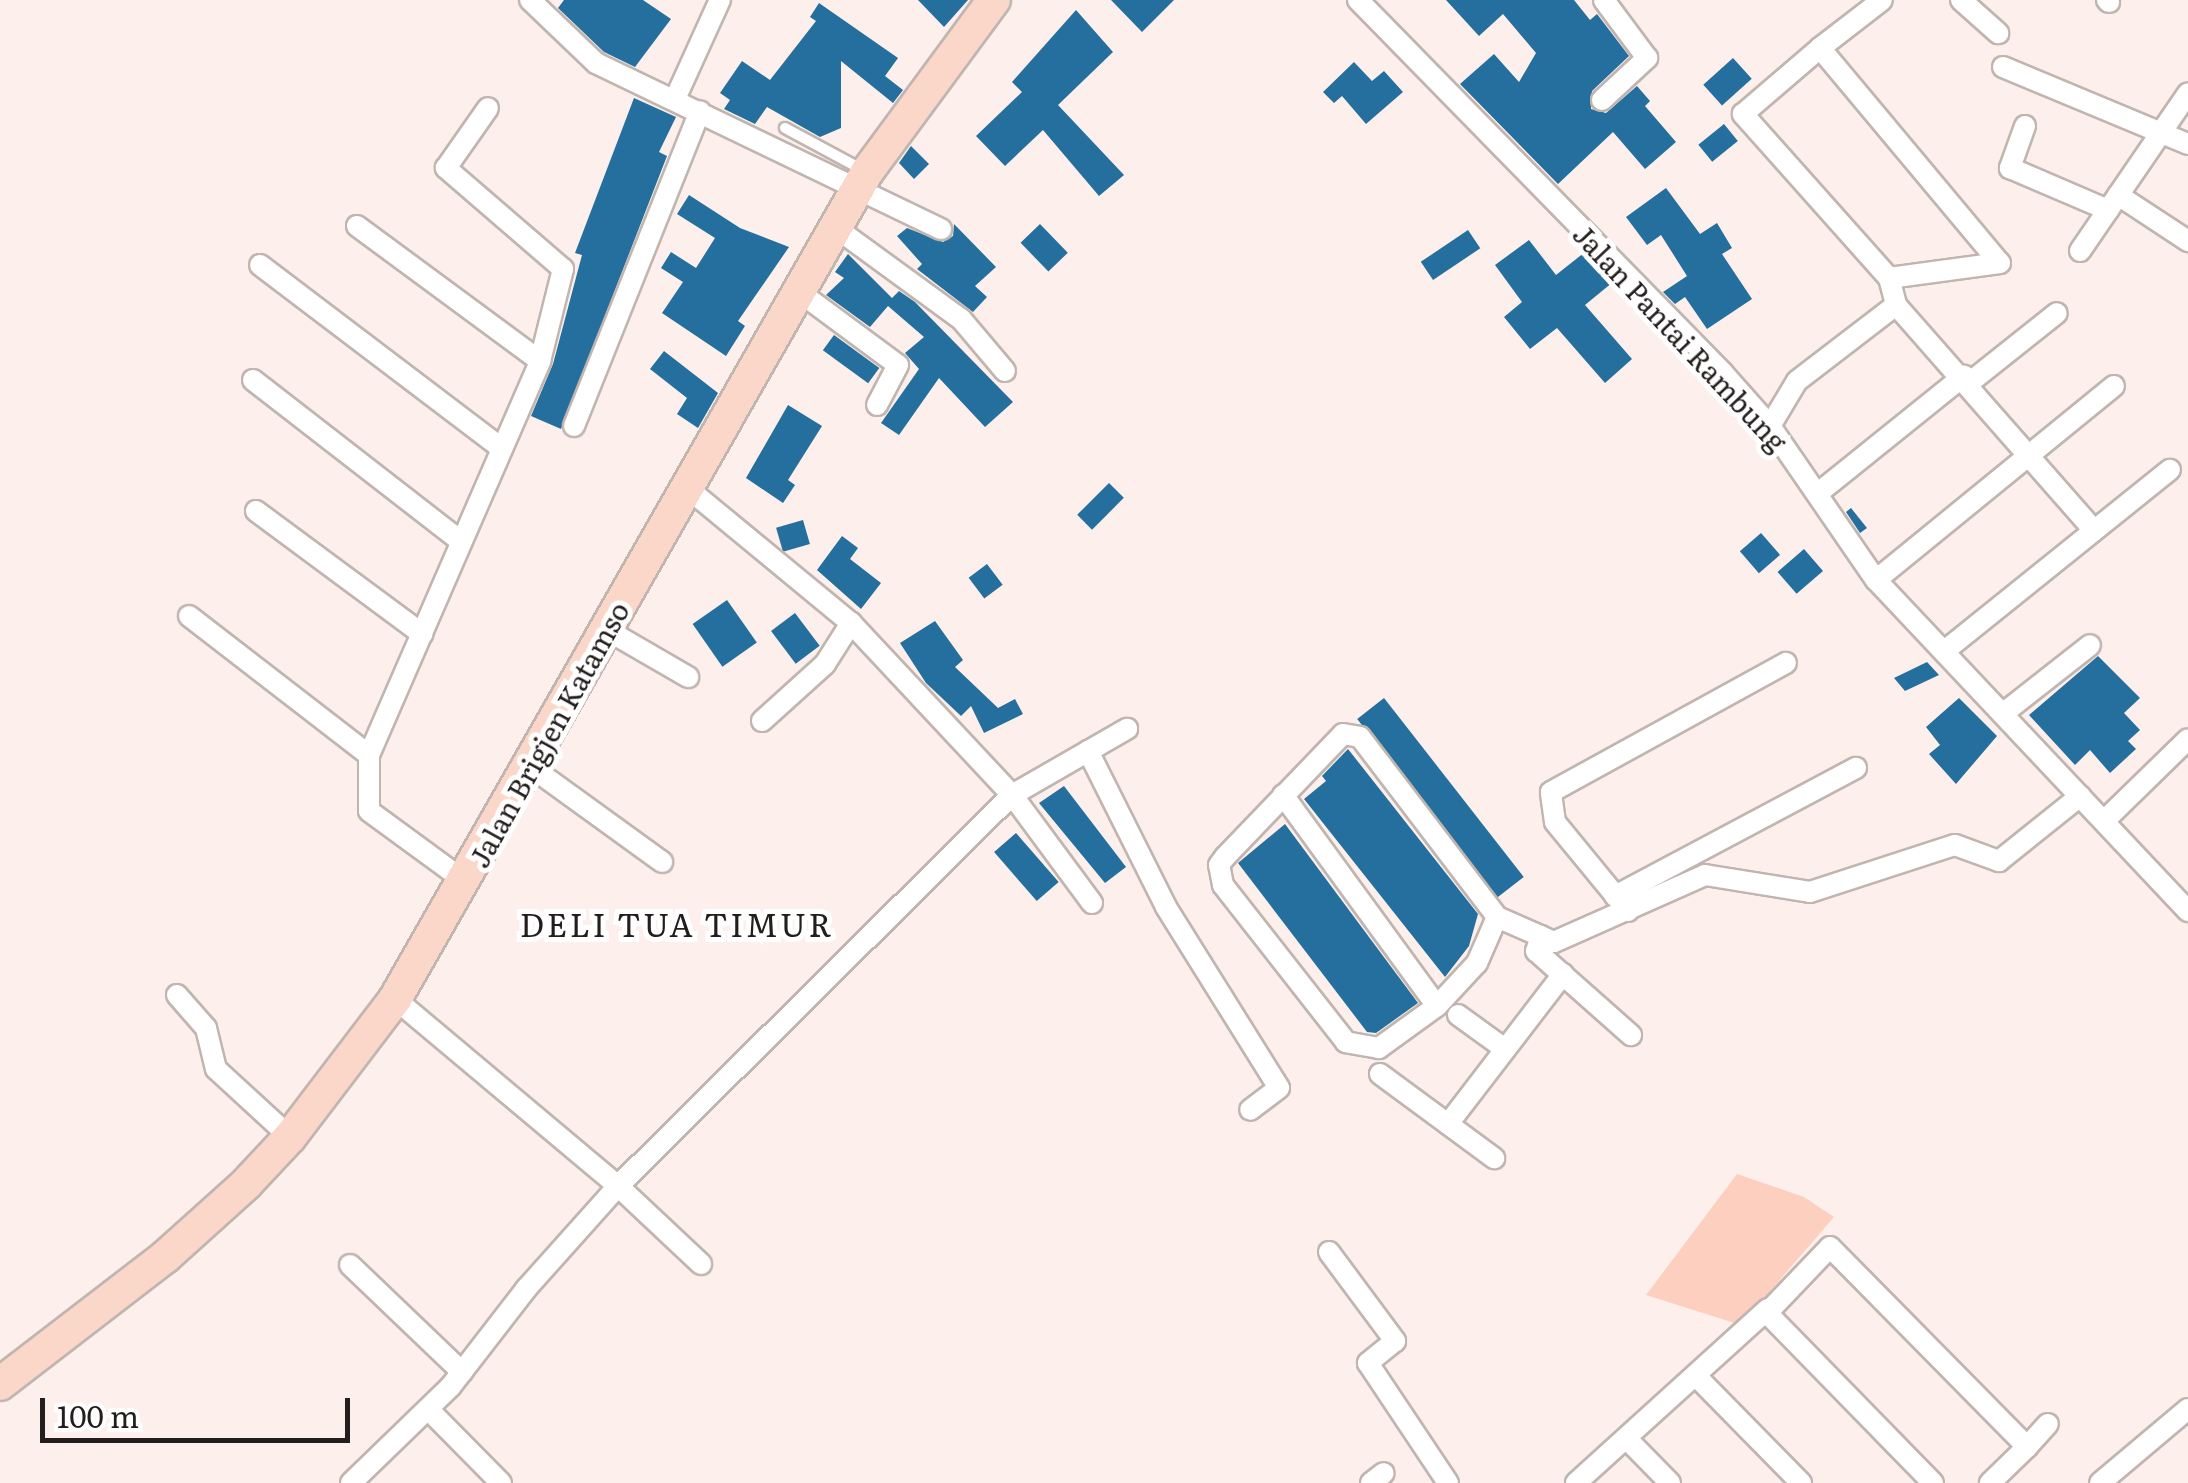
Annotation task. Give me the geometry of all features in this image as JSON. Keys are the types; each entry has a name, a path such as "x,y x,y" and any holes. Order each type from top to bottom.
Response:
{"main road":[{"name":"Jalan Brigjen Katamso","path":"0,1384 166,1257 290,1137 395,998 531,768 686,487 802,294 862,180 994,0"}],"street":[{"path":"530,0 580,52 700,111 862,180 942,228"},
{"path":"676,99 720,0"},
{"name":"Jalan Pantai Rambung","path":"1358,0 1723,373 1770,426 1876,580 1947,650 2188,911"},
{"path":"1602,100 1647,58 1604,0"},
{"path":"1882,0 1744,114 1888,278 1896,305 1966,380 2094,530"},
{"path":"1960,0 1998,33"},
{"path":"1820,48 2000,263 1888,278"},
{"path":"2002,67 2164,130 2188,144"},
{"path":"2080,251 2188,93"},
{"path":"466,882 369,811 369,755 540,361 564,269 446,168 488,108"},
{"path":"574,426 700,111"},
{"path":"2024,126 2010,168 2113,203 2188,241"},
{"path":"357,226 540,361"},
{"path":"836,228 961,319 1006,371"},
{"path":"260,265 502,449"},
{"path":"802,294 898,365 877,405"},
{"path":"1770,426 1798,381 1896,305"},
{"path":"1817,494 2056,313"},
{"path":"254,380 462,542"},
{"path":"1876,580 2114,386"},
{"path":"1947,650 2170,470"},
{"path":"686,487 851,623 1012,796 1092,903"},
{"path":"256,511 422,634"},
{"path":"189,616 369,755"},
{"path":"762,721 824,664 851,623"},
{"path":"606,630 688,677"},
{"path":"2005,712 2090,645"},
{"path":"1621,904 1555,822 1551,792 1786,663"},
{"path":"351,1483 462,1372 618,1186 1012,796 1127,729"},
{"path":"1500,917 1477,963 1436,1006 1379,1048 1346,1042 1238,904 1219,865 1330,746 1352,732 1500,917 1563,941 1856,768"},
{"path":"2104,821 2188,738"},
{"path":"1088,752 1166,907 1279,1088 1250,1110"},
{"path":"531,768 662,862"},
{"path":"1283,795 1436,1006"},
{"path":"1621,904 1705,876 1810,892 1955,845 2000,861 2080,796"},
{"path":"1533,932 1536,951 1631,1035"},
{"path":"1448,1124 1563,974"},
{"path":"177,994 202,1021 216,1069 290,1137"},
{"path":"395,998 618,1186 700,1264"},
{"path":"1458,1015 1505,1049"},
{"path":"1380,1074 1494,1158"},
{"path":"1576,1483 1696,1376 1830,1247 2026,1447"},
{"path":"1329,1252 1395,1341 1368,1363 1448,1483"},
{"path":"350,1265 462,1372"},
{"path":"1768,1309 1933,1483"},
{"path":"1696,1376 1800,1483"},
{"path":"428,1409 501,1483"},
{"path":"2100,1483 2188,1409"},
{"path":"1990,1483 2048,1424"},
{"path":"1626,1438 1670,1483"}],"lane":[{"path":"785,128 862,180"}],"shaded area":[{"path":"1737,1174 1804,1197 1834,1217 1741,1325 1646,1295"}],"building":[{"path":"564,0 643,0 671,19 635,67 604,52 558,8"},
{"path":"918,0 968,0 944,27"},
{"path":"1111,0 1174,0 1142,32"},
{"path":"1446,0 1574,0 1590,20 1597,14 1629,56 1592,91 1591,109 1606,113 1637,86 1650,101 1645,106 1676,142 1645,169 1613,132 1558,184 1460,84 1494,54 1519,82 1536,53 1503,14 1479,36"},
{"path":"819,3 898,58 885,76 903,90 893,103 841,61 841,128 820,137 767,107 755,124 724,109 730,100 720,93 742,61 770,80 816,21 810,17"},
{"path":"1076,10 1113,52 1058,105 1124,175 1099,196 1043,130 1005,166 976,136 1022,92 1012,82"},
{"path":"1733,58 1752,79 1722,106 1703,85"},
{"path":"1354,62 1372,81 1384,71 1403,92 1366,124 1342,96 1334,103 1323,92"},
{"path":"634,98 676,117 659,152 667,156 561,429 531,416 553,364 582,255 575,253"},
{"path":"1724,124 1738,141 1712,162 1698,145"},
{"path":"911,146 929,164 914,179 899,163"},
{"path":"1666,188 1700,234 1717,223 1732,248 1722,254 1752,299 1707,329 1685,297 1675,304 1663,292 1687,276 1661,235 1647,245 1626,217"},
{"path":"689,195 740,228 789,247 738,321 745,326 726,356 662,313 683,282 661,268 671,252 696,268 715,238 677,214"},
{"path":"954,224 996,267 975,286 987,297 973,312 917,269 922,264 897,236 907,228 943,242 953,236"},
{"path":"1040,224 1068,253 1048,272 1021,243"},
{"path":"1468,230 1480,248 1433,280 1421,262"},
{"path":"1529,240 1556,275 1585,252 1613,282 1585,305 1632,359 1605,383 1557,328 1530,349 1504,317 1522,302 1495,265"},
{"path":"848,254 892,298 899,291 915,302 1013,402 985,427 939,378 899,435 881,423 919,369 905,353 924,337 888,306 870,327 826,295 844,278 835,272"},
{"path":"834,335 879,368 868,383 823,350"},
{"path":"664,351 718,393 698,428 677,414 687,398 650,369"},
{"path":"788,405 822,426 788,480 795,485 783,503 746,478"},
{"path":"1109,483 1124,498 1092,530 1077,515"},
{"path":"1851,508 1867,528 1860,533 1846,512"},
{"path":"803,520 810,544 783,552 776,528"},
{"path":"1761,533 1780,555 1759,573 1740,551"},
{"path":"842,536 858,548 850,559 881,583 861,609 817,570"},
{"path":"1804,549 1823,571 1797,594 1778,572"},
{"path":"987,564 1003,585 984,599 969,578"},
{"path":"727,600 757,643 722,667 693,624"},
{"path":"795,613 820,646 796,664 771,631"},
{"path":"935,621 963,660 955,667 998,708 1015,699 1023,714 984,733 971,706 961,716 926,683 900,643"},
{"path":"2098,656 2140,698 2124,713 2140,730 2128,741 2136,749 2110,773 2090,750 2075,765 2029,715"},
{"path":"1927,662 1939,675 1905,691 1894,678"},
{"path":"1384,698 1524,877 1497,898 1357,719"},
{"path":"1959,698 1997,736 1956,784 1929,754 1940,745 1926,727"},
{"path":"1348,749 1478,914 1469,946 1445,977 1304,799 1326,781 1322,776"},
{"path":"1064,786 1126,867 1105,883 1039,803"},
{"path":"1285,824 1418,1003 1376,1033 1367,1032 1238,863"},
{"path":"1016,833 1059,882 1037,901 994,852"}],"district":[{"name":"DELI TUA TIMUR","path":"677,923"}]}
